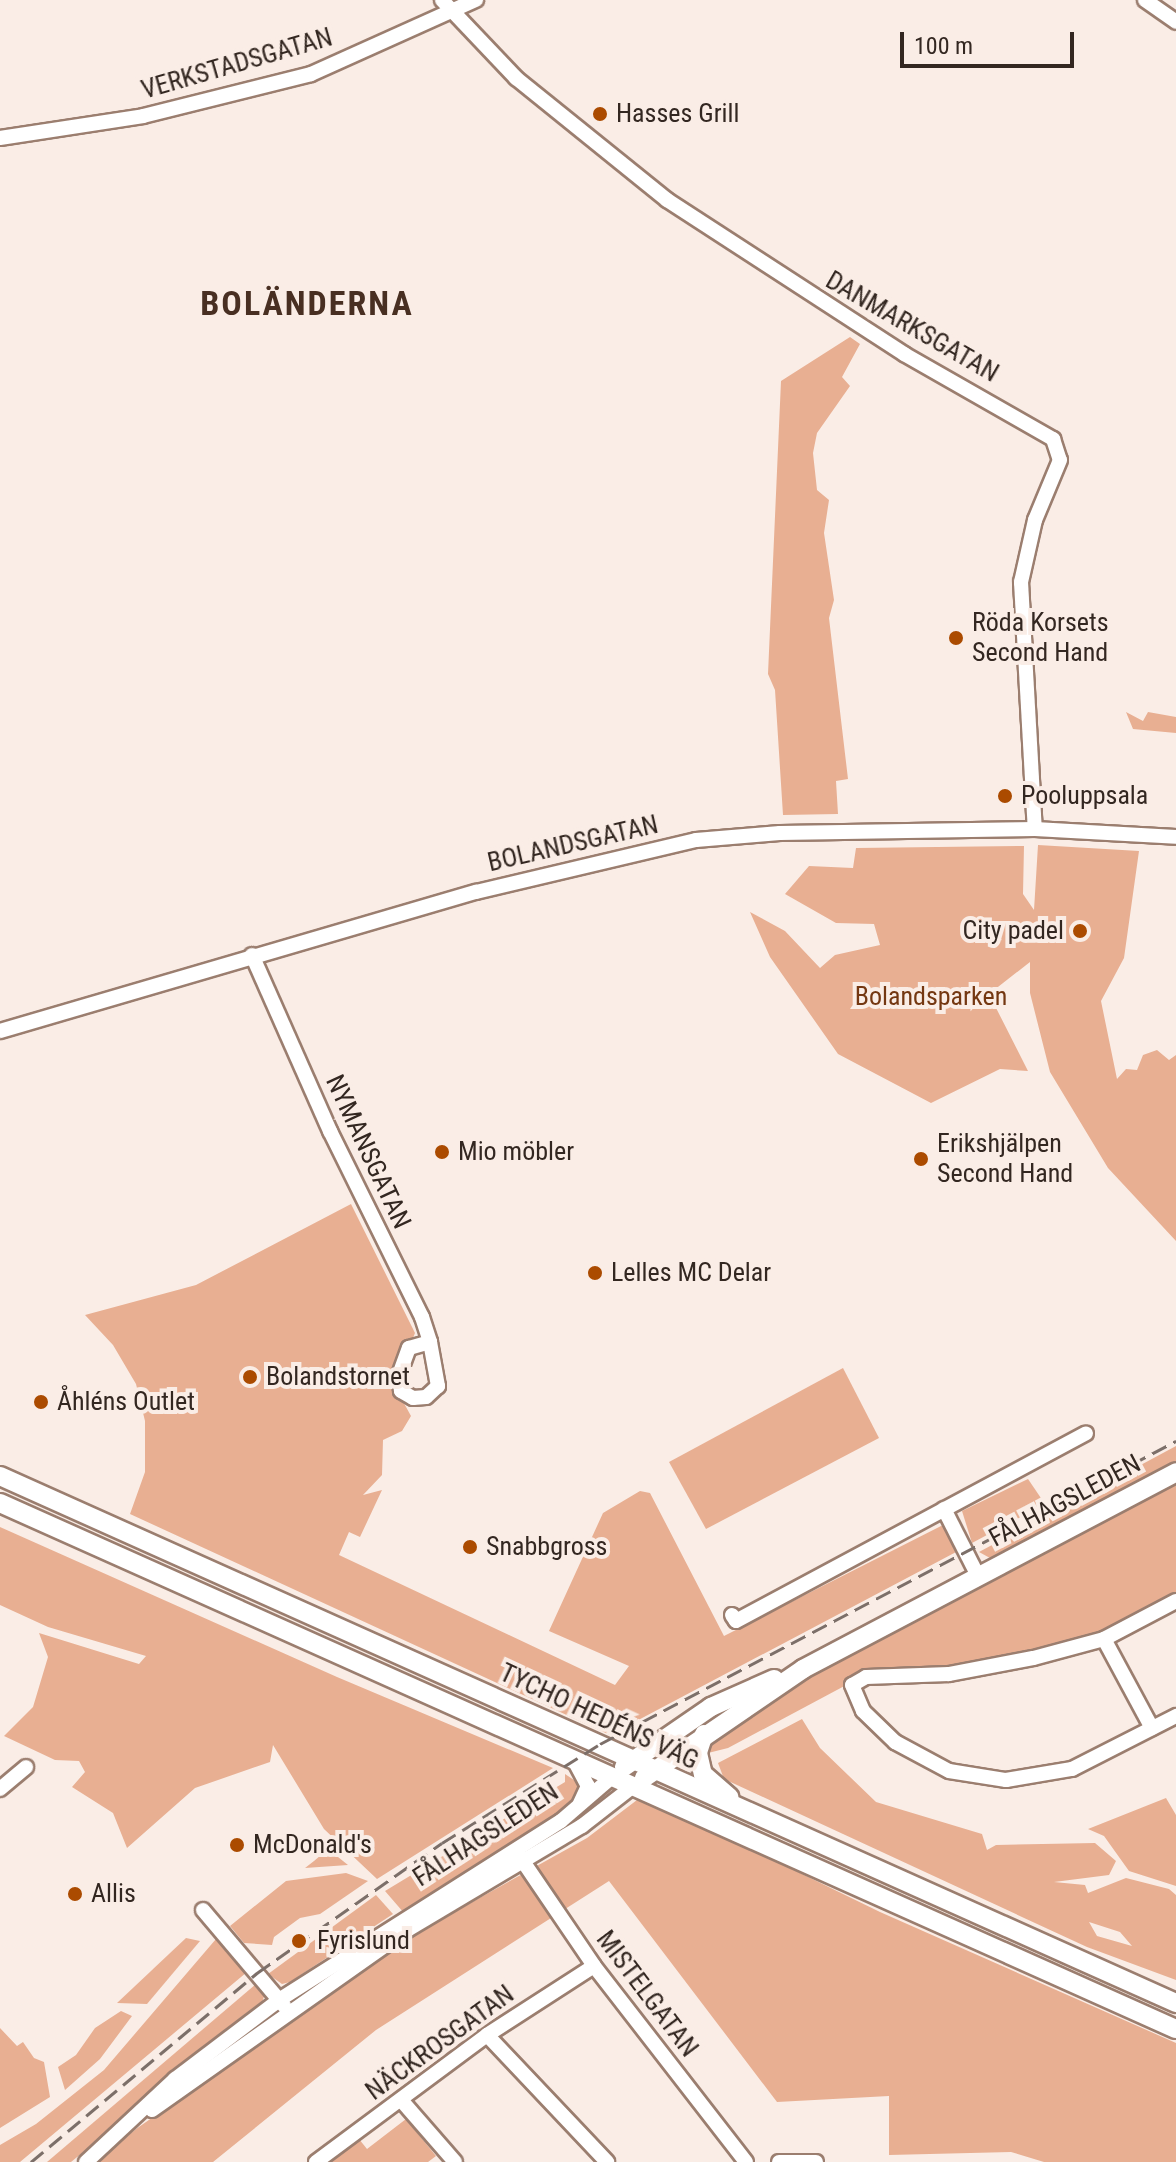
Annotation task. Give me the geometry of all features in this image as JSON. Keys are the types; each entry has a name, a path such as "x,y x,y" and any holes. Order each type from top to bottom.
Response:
{"main road":[{"name":"FÅLHAGSLEDEN","path":"632,1787 704,1734 803,1669 1176,1472"},
{"name":"TYCHO HEDÉNS VÄG","path":"0,1476 652,1771 1176,2003"},
{"name":"TYCHO HEDÉNS VÄG","path":"0,1503 1176,2029"},
{"name":"FÅLHAGSLEDEN","path":"612,1777 711,1707 803,1669"},
{"path":"704,1734 698,1753 707,1781 754,1815"}],"street":[{"name":"VERKSTADSGATAN","path":"0,138 143,116 311,74 447,5 476,0"},
{"path":"1145,0 1176,22"},
{"name":"DANMARKSGATAN","path":"447,5 516,78 667,200 904,354 1053,439 1060,460 1035,520 1021,582 1035,829"},
{"name":"BOLANDSGATAN","path":"0,1031 252,955 567,867 696,840 780,833 1035,829 1176,837"},
{"name":"NYMANSGATAN","path":"252,955 430,1342 438,1386 426,1397 401,1391 399,1375 409,1348 430,1342"},
{"name":"FÅLHAGSLEDEN","path":"732,1615 736,1621 1086,1433"},
{"name":"FÅLHAGSLEDEN","path":"944,1509 978,1576"},
{"path":"1176,1601 1104,1639 949,1674 866,1677 852,1685 863,1711 895,1742 949,1771 1006,1780 1072,1769 1176,1716"},
{"path":"1104,1639 1152,1728"},
{"path":"574,1760 588,1786 578,1806"},
{"path":"0,1789 26,1767"},
{"name":"FÅLHAGSLEDEN","path":"86,2162 132,2123 519,1855 612,1777"},
{"name":"FÅLHAGSLEDEN","path":"132,2123 175,2079 279,2000 519,1855 582,1826 632,1787"},
{"name":"MISTELGATAN","path":"519,1855 594,1966 746,2162"},
{"path":"203,1910 290,2012"},
{"name":"NÄCKROSGATAN","path":"316,2162 487,2035 594,1966"},
{"path":"487,2035 607,2162"},
{"path":"401,2100 455,2162"},
{"path":"779,2162 816,2162"}],"green space":[{"path":"850,337 860,344 842,377 850,386 817,433 813,453 817,490 829,500 824,533 834,600 829,618 848,779 836,781 838,814 783,815 775,690 768,674 781,381"},
{"path":"1126,712 1143,721 1148,712 1176,717 1176,733 1133,729"},
{"name":"Bolandsparken","path":"1038,845 1139,851 1124,958 1101,1001 1117,1079 1126,1069 1137,1070 1143,1055 1157,1050 1169,1060 1176,1055 1176,1241 1108,1168 1050,1072 1030,993 1030,962 989,994 1028,1071 1000,1069 931,1103 838,1054 770,957 750,912 785,931 820,968 835,955 880,945 874,924 836,923 785,894 809,866 853,868 856,848 1024,846 1023,894 1034,910"},
{"path":"351,1204 415,1333 394,1386 373,1376 400,1396 411,1416 402,1431 383,1440 382,1475 363,1495 382,1490 360,1537 349,1532 339,1555 615,1685 629,1666 549,1631 603,1513 640,1491 650,1493 724,1636 943,1525 958,1551 610,1735 130,1514 145,1472 145,1421 136,1384 113,1345 85,1315 196,1285"},
{"path":"843,1368 879,1438 706,1529 669,1462"},
{"path":"1176,1446 1176,1461 990,1558 979,1552"},
{"path":"1028,1479 1045,1504 972,1543 962,1511"},
{"path":"1176,1483 1176,1601 1104,1639 1033,1658 850,1683 728,1748 708,1753 706,1760 706,1750 711,1741 798,1683"},
{"path":"0,1527 337,1677 553,1768 377,1879 324,1829 273,1745 270,1762 195,1788 127,1848 113,1813 72,1787 85,1772 79,1761 55,1760 4,1736 33,1707 48,1657 39,1633 139,1664 146,1656 48,1627 0,1605"},
{"path":"802,1719 820,1748 876,1802 982,1834 987,1850 996,1845 1095,1843 1116,1861 1109,1875 1054,1882 1085,1885 1088,1893 1126,1878 1169,1889 1176,1895 1176,1980 1087,1947 724,1779 718,1763","holes":["1089,1922 1120,1932 1132,1946 1097,1936"]},
{"path":"565,1774 580,1784 581,1796 549,1821 404,1913 385,1891 565,1782"},
{"path":"1166,1798 1176,1815 1176,1886 1129,1871 1104,1836 1088,1829"},
{"path":"637,1800 687,1818 880,1912 1176,2043 1176,2162 1044,2162 1011,2152 889,2155 889,2096 777,2102 609,1881 376,2030 213,2162 97,2162 136,2129 413,1935 587,1838"},
{"path":"328,1849 348,1865 305,1868 314,1861"},
{"path":"346,1873 368,1881 320,1914 300,1918 274,1937 272,1945 244,1943 230,1926 286,1881"},
{"path":"376,1895 393,1914 290,1982 282,1984 268,1974"},
{"path":"186,1938 200,1941 147,2004 117,2003"},
{"path":"216,1939 247,1972 20,2162 0,2162 0,2145 36,2124 104,2070"},
{"path":"256,1984 265,1994 260,2008 71,2162 47,2162"},
{"path":"121,2011 132,2016 100,2059 65,2090 58,2067 76,2055 95,2028"},
{"path":"0,2028 17,2046 23,2042 34,2058 44,2062 50,2097 0,2128"},
{"path":"406,2119 436,2156 428,2162 328,2162 359,2139 367,2149"}],"railway":[{"path":"31,2162 257,1973 442,1843 600,1744 1176,1441"}],"place":[{"name":"Hasses Grill","path":"600,114"},
{"name":"Röda Korsets Second Hand","path":"956,638"},
{"name":"Pooluppsala","path":"1005,796"},
{"name":"City padel","path":"1080,931"},
{"name":"Mio möbler","path":"442,1152"},
{"name":"Erikshjälpen Second Hand","path":"921,1159"},
{"name":"Lelles MC Delar","path":"595,1273"},
{"name":"Bolandstornet","path":"250,1377"},
{"name":"Åhléns Outlet","path":"41,1402"},
{"name":"Snabbgross","path":"470,1547"},
{"name":"McDonald's","path":"237,1845"},
{"name":"Allis","path":"75,1894"},
{"name":"Fyrislund","path":"299,1941"}],"district":[{"name":"BOLÄNDERNA","path":"307,304"}]}
